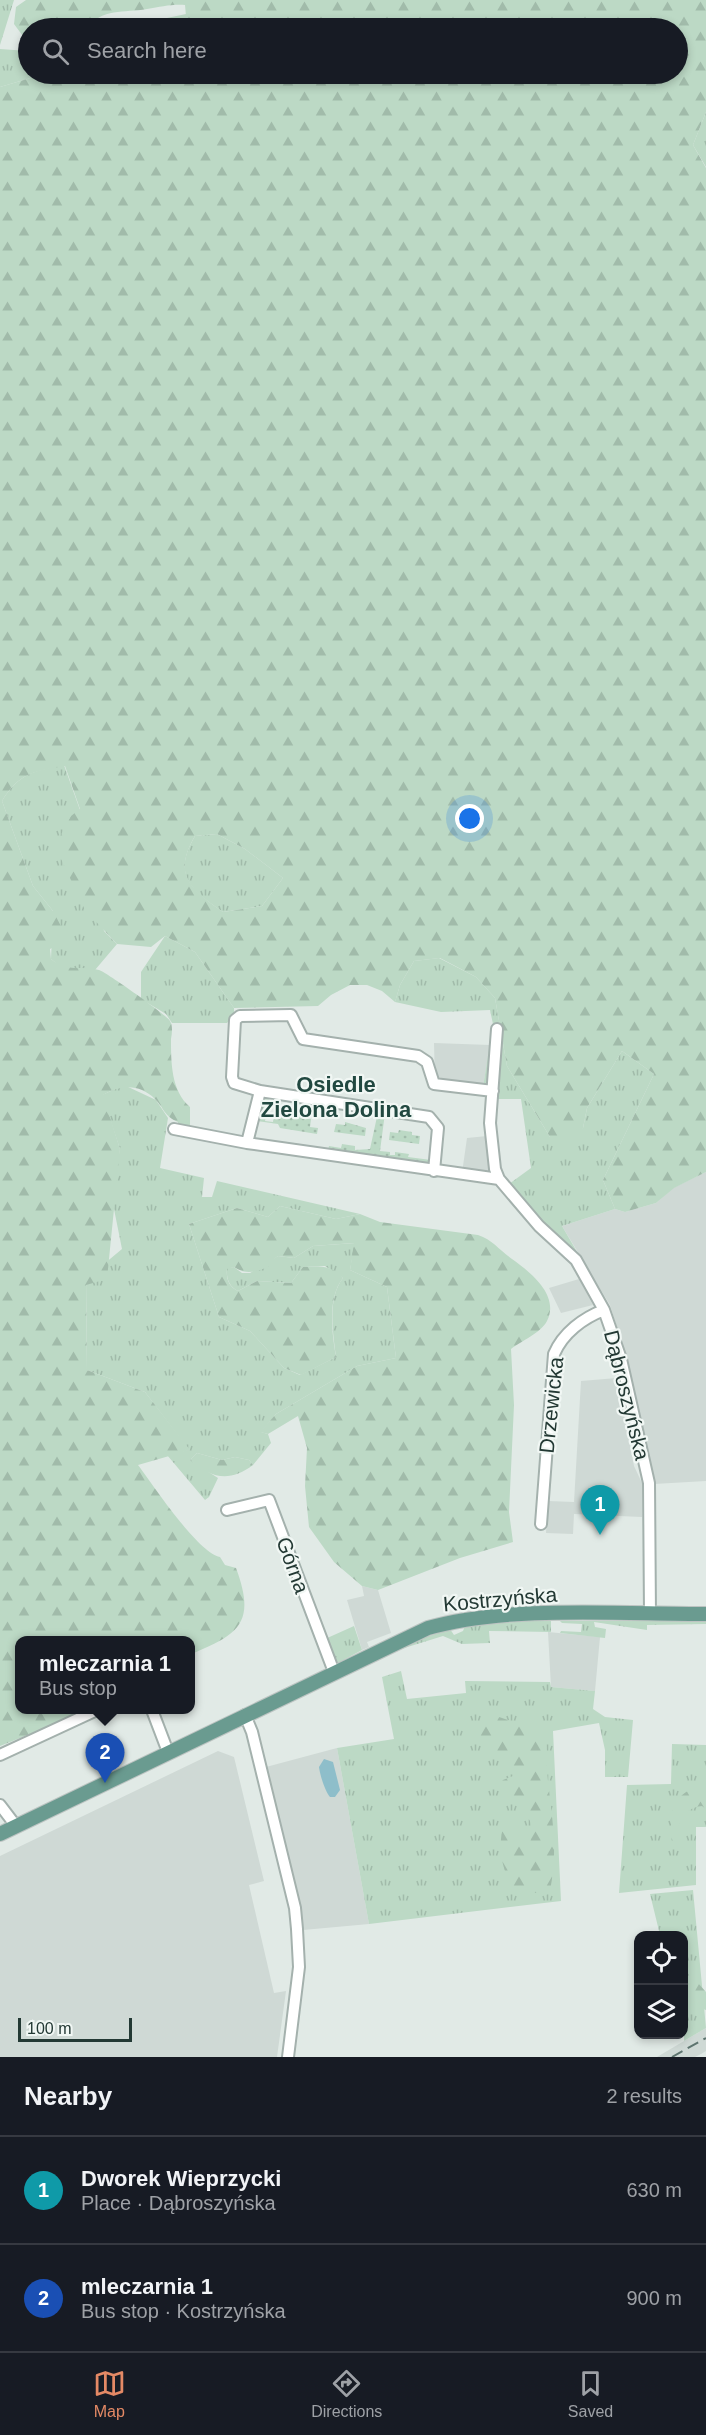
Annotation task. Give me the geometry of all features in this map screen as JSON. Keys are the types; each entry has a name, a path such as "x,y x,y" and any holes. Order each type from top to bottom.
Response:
{"main road":[{"name":"Kostrzyńska","path":"0,1834 415,1633 458,1621 530,1615 706,1614"}],"street":[{"path":"434,1171 438,1128 429,1117 260,1091 234,1083 232,1077 233,1024 240,1016 291,1015 303,1039 418,1056 427,1062 434,1084 492,1091"},
{"name":"Dąbroszyńska","path":"497,1029 490,1124 495,1169 500,1179 538,1226 576,1260 604,1310 621,1359 649,1483 650,1614"},
{"path":"247,1143 260,1091"},
{"path":"174,1129 247,1143 500,1179"},
{"name":"Drzewicka","path":"541,1524 554,1354 561,1339 592,1315 604,1310"},
{"name":"Górna","path":"227,1510 269,1500 334,1672"},
{"path":"0,1755 88,1714"},
{"path":"154,1714 168,1752"},
{"path":"245,1715 252,1732 295,1908 299,1967 288,2057"},
{"path":"0,1805 16,1826"}],"shaded area":[{"path":"434,1043 490,1045 483,1087 435,1081"},
{"path":"487,1136 490,1155 487,1177 462,1173 467,1138"},
{"path":"706,1172 706,1481 654,1484 629,1366 610,1305 562,1226 615,1209 625,1212 656,1203 673,1188"},
{"path":"579,1279 593,1305 561,1313 549,1288"},
{"path":"617,1378 634,1466 642,1483 642,1517 574,1514 573,1534 546,1533 548,1501 574,1502 581,1381"},
{"path":"362,1586 378,1590 391,1633 367,1642 369,1647 362,1650 347,1600 364,1596"},
{"path":"548,1632 600,1637 595,1691 551,1687"},
{"path":"337,1748 369,1924 303,1930 266,1767"},
{"path":"218,1751 234,1757 264,1881 249,1885 274,1993 286,1991 277,2057 0,2057 0,1856"},
{"path":"706,2028 706,2051 695,2057 657,2057 688,2039"}],"green space":[{"path":"0,0 14,0 0,45"},
{"path":"26,0 706,0 706,112 693,145 706,168 706,1172 674,1188 656,1203 625,1212 615,1209 603,1180 654,1074 622,1051 587,1108 583,1128 575,1140 559,1141 550,1137 507,1066 495,998 476,977 440,958 414,961 400,985 395,1002 382,991 367,985 350,985 331,995 318,1006 234,1008 195,952 165,936 151,947 117,944 85,910 55,846 71,816 80,809 65,766 36,772 21,779 2,801 33,886 53,911 64,932 59,944 50,949 51,959 63,966 99,970 167,1017 172,1027 173,1076 179,1093 190,1107 190,1130 178,1127 178,1122 143,1090 129,1087 116,1089 103,1095 120,1149 107,1279 86,1285 87,1370 145,1392 190,1450 138,1465 176,1517 200,1544 220,1557 225,1565 236,1568 244,1601 243,1614 239,1624 232,1632 222,1640 195,1652 195,1636 15,1636 15,1714 80,1714 0,1746 0,87 18,82 18,84 688,84 688,18 186,18 185,5 171,5 114,12 98,18 18,18 18,29 14,24 16,7","holes":["217,834 245,849 283,878 262,906 223,912 202,896 188,880 185,861 195,836"]},
{"path":"186,14 186,18 167,18"},
{"path":"0,49 18,50 18,82 0,87"},
{"path":"706,112 706,167 693,145"},
{"path":"64,765 80,810 104,931 117,944 95,970 62,968 51,959 53,911 33,886 2,801 21,779 44,769"},
{"path":"217,834 245,849 283,878 262,906 223,912 201,896 188,880 185,861 195,836"},
{"path":"165,936 195,952 234,1008 234,1015 227,1023 172,1023 166,1014 141,999 141,972"},
{"path":"439,958 476,977 495,998 507,1066 550,1137 583,1128 587,1108 622,1051 654,1074 603,1180 615,1209 562,1226 583,1262 533,1215 509,1184 531,1168 521,1099 497,1099 483,1087 493,1024 490,1010 441,1012 395,1002 400,985 414,961"},
{"path":"124,1085 156,1100 168,1118 160,1168 204,1178 202,1197 212,1197 217,1181 360,1214 336,1219 280,1206 268,1217 237,1208 189,1224 219,1317 250,1331 284,1368 300,1375 336,1357 333,1305 338,1286 343,1278 325,1266 303,1267 291,1283 257,1281 238,1291 229,1282 227,1268 234,1267 242,1273 250,1273 278,1256 294,1258 313,1246 355,1243 350,1270 387,1287 396,1358 357,1366 276,1414 261,1432 268,1434 271,1443 253,1465 249,1460 235,1457 222,1460 197,1453 190,1460 218,1478 209,1497 205,1500 167,1455 189,1450 145,1392 87,1370 86,1279 122,1249 111,1194 120,1149 102,1095"},
{"path":"270,1096 265,1121 273,1122 274,1114 283,1115 284,1111 302,1113 302,1118 311,1119 310,1127 318,1128 317,1134 280,1128 278,1124 257,1121 262,1098"},
{"path":"378,1112 385,1113 380,1151 390,1152 390,1155 395,1155 395,1152 409,1154 408,1157 431,1160 430,1165 328,1151 329,1146 341,1148 342,1144 355,1146 355,1150 370,1149"},
{"path":"345,1122 366,1128 365,1136 334,1132 336,1124 345,1125"},
{"path":"399,1130 420,1136 419,1144 389,1140 390,1132 398,1133"},
{"path":"280,1206 336,1219 360,1214 380,1222 478,1235 492,1242 541,1285 550,1302 547,1321 536,1333 511,1349 514,1405 509,1512 513,1542 460,1558 378,1590 362,1586 334,1562 309,1527 305,1486 307,1448 298,1416 268,1434 260,1432 276,1414 357,1366 396,1358 387,1287 350,1270 354,1243 313,1246 294,1258 278,1256 270,1262 268,1267 255,1271 247,1272 234,1267 227,1269 229,1282 238,1291 257,1281 291,1283 303,1267 325,1267 339,1274 343,1278 335,1295 332,1316 336,1357 301,1375 284,1368 250,1331 219,1317 189,1224 237,1208 268,1217"},
{"path":"197,1453 222,1460 235,1457 249,1460 253,1465 236,1474 220,1476 205,1471 190,1460"},
{"path":"551,1621 551,1632 489,1631 490,1643 462,1644 443,1636 398,1650 420,1639 450,1629 454,1635 463,1631 465,1626"},
{"path":"560,1621 706,1621 706,1624 647,1625 647,1630 594,1622 595,1627 606,1629 605,1638 560,1633 561,1631 581,1632 582,1624"},
{"path":"354,1626 362,1650 336,1664 325,1639"},
{"path":"401,1671 407,1699 466,1693 465,1681 550,1682 551,1687 595,1691 593,1709 605,1717 633,1720 628,1777 605,1777 605,1750 599,1723 553,1731 561,1901 369,1924 337,1748 394,1739 382,1677"},
{"path":"489,1715 528,1728 542,1730 544,1735 554,1844 553,1874 550,1891 546,1895 513,1888 505,1872 501,1847 504,1821 512,1825 530,1842 532,1831 527,1816 498,1786 503,1780 513,1776 515,1768 504,1769 504,1758 488,1751 479,1733 480,1721"},
{"path":"672,1744 706,1745 706,1827 696,1827 696,1885 619,1893 627,1785 671,1784"},
{"path":"706,1785 706,1809 702,1806 689,1810 685,1814 672,1844 672,1813 679,1798 694,1788"},
{"path":"693,1890 706,2028 688,2039 688,1931 659,1931 650,1894"},
{"path":"688,1973 706,1992 706,2010 688,2000"}],"water":[{"path":"324,1759 333,1762 340,1790 335,1797 328,1795 322,1779 319,1767"}],"railway":[{"path":"672,2057 706,2038"}],"place":[{"name":"Dworek Wieprzycki","path":"600,1535"},
{"name":"mleczarnia 1","path":"105,1783"}],"district":[{"name":"Osiedle Zielona Dolina","path":"336,1096"}]}
